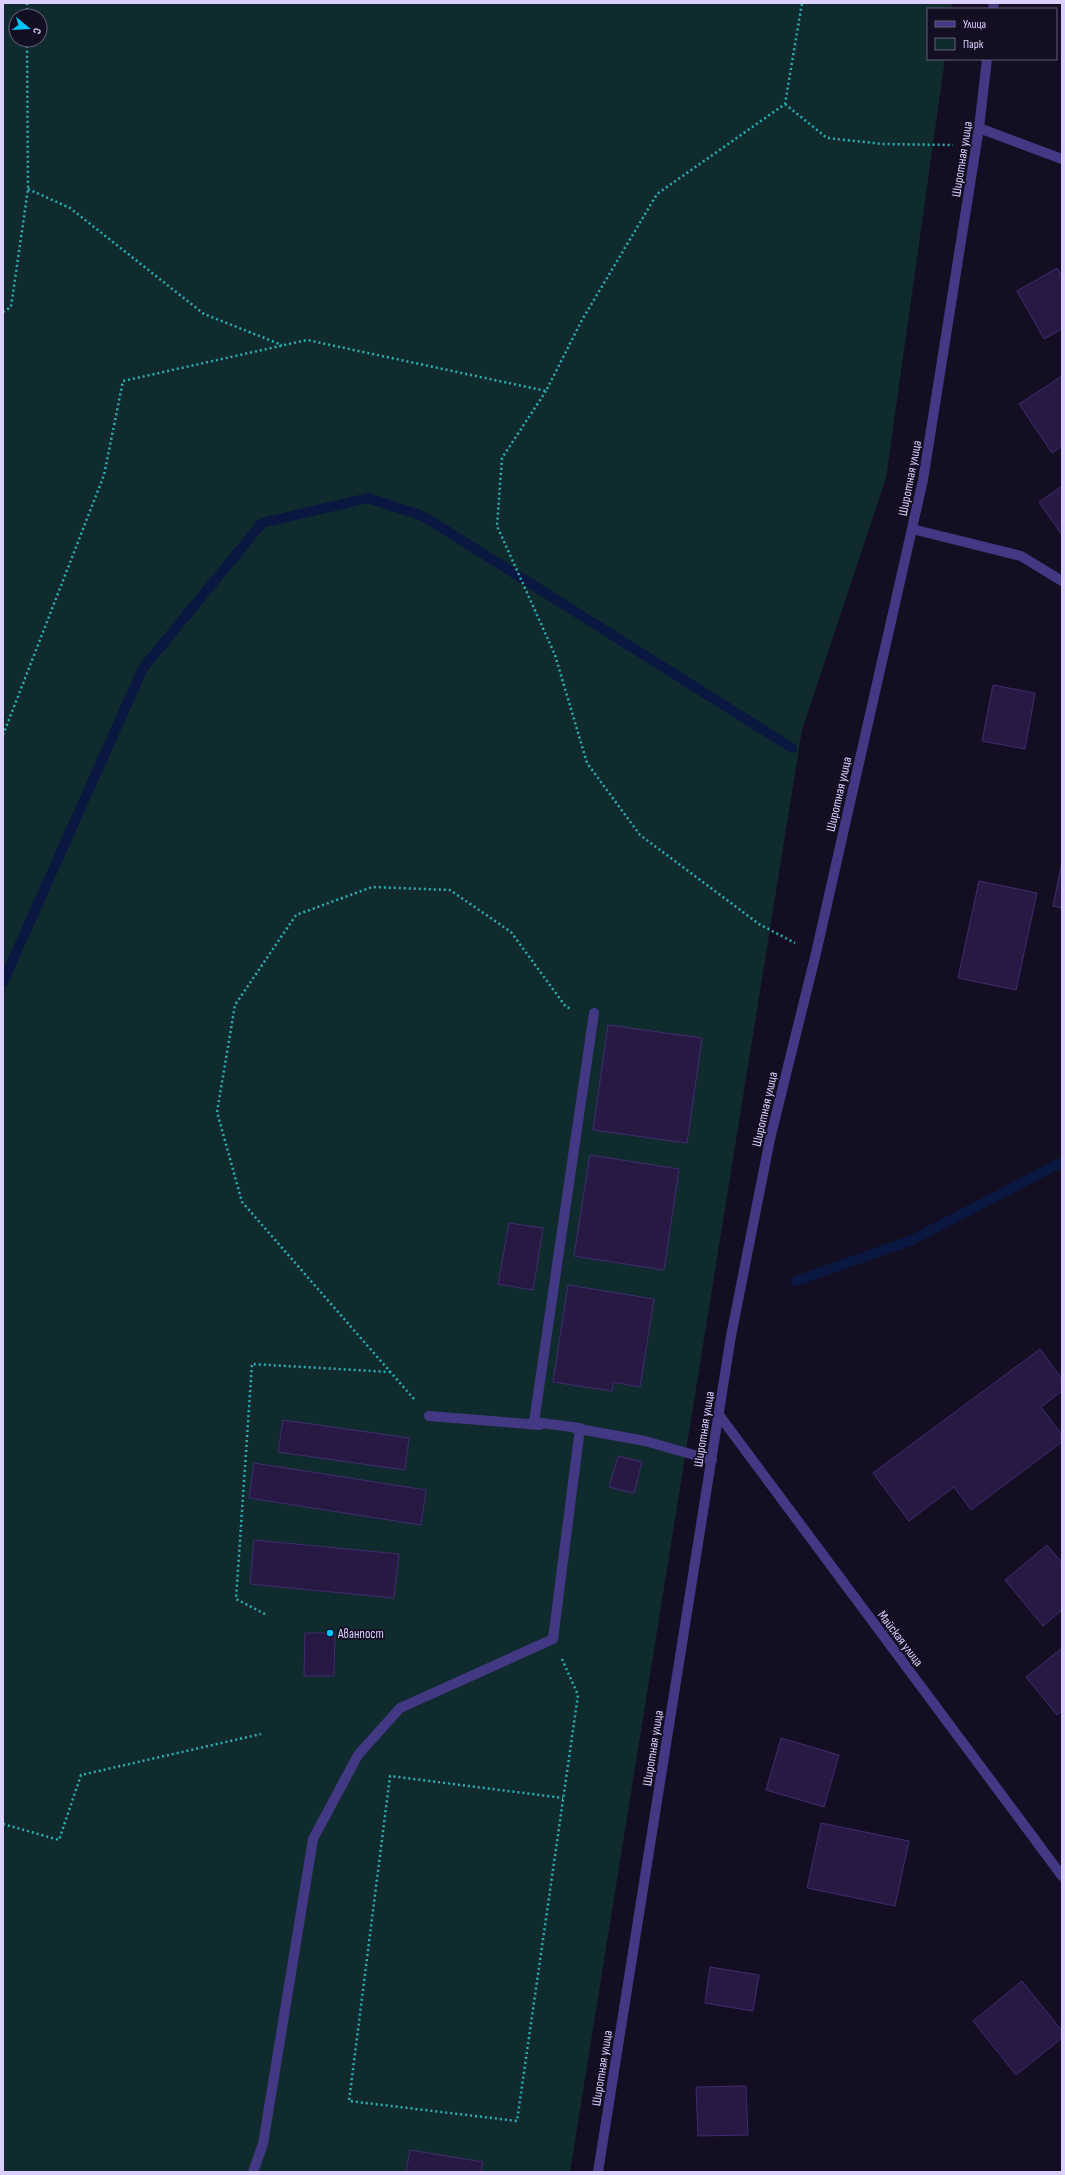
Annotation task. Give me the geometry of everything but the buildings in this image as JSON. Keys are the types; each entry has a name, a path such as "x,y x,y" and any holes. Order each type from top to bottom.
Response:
{"street":[{"name":"Широтная улица","path":"598,2172 731,1336 770,1139 816,953 923,480 979,128 987,60"},
{"path":"979,128 1062,159"},
{"path":"912,529 1021,556 1062,580"},
{"path":"594,1013 534,1422 580,1428 645,1441 712,1460"},
{"name":"Майская улица","path":"718,1415 1062,1876"},
{"path":"429,1416 580,1428"},
{"path":"253,2172 263,2144 313,1839 358,1755 400,1708 553,1638 580,1428"}],"path":[{"path":"802,3 785,104 657,194 582,320 546,391 502,458 497,526 556,655 587,763 640,835 759,924 816,953"},
{"path":"3,312 11,307 28,189 27,48"},
{"path":"785,104 827,138 883,144 976,146"},
{"path":"28,189 70,208 204,314 284,345"},
{"path":"3,735 104,475 122,381 307,340 546,391"},
{"path":"429,1416 242,1202 217,1112 235,1005 296,914 372,887 450,890 511,932 566,1007 594,1013"},
{"path":"265,1614 236,1599 252,1364 391,1372"},
{"path":"553,1638 578,1695 517,2121 349,2101 390,1776 563,1798"},
{"path":"3,1824 59,1840 81,1775 261,1734"}],"green space":[{"name":"Аванпост","path":"3,3 952,3 951,8 927,8 927,60 945,60 886,478 802,730 570,2172 3,2172"}],"waterway":[{"path":"3,982 143,668 262,523 368,498 423,516 792,748"},
{"path":"796,1281 912,1240 1062,1162"}],"place":[{"name":"Аванпост","path":"330,1633"}]}
